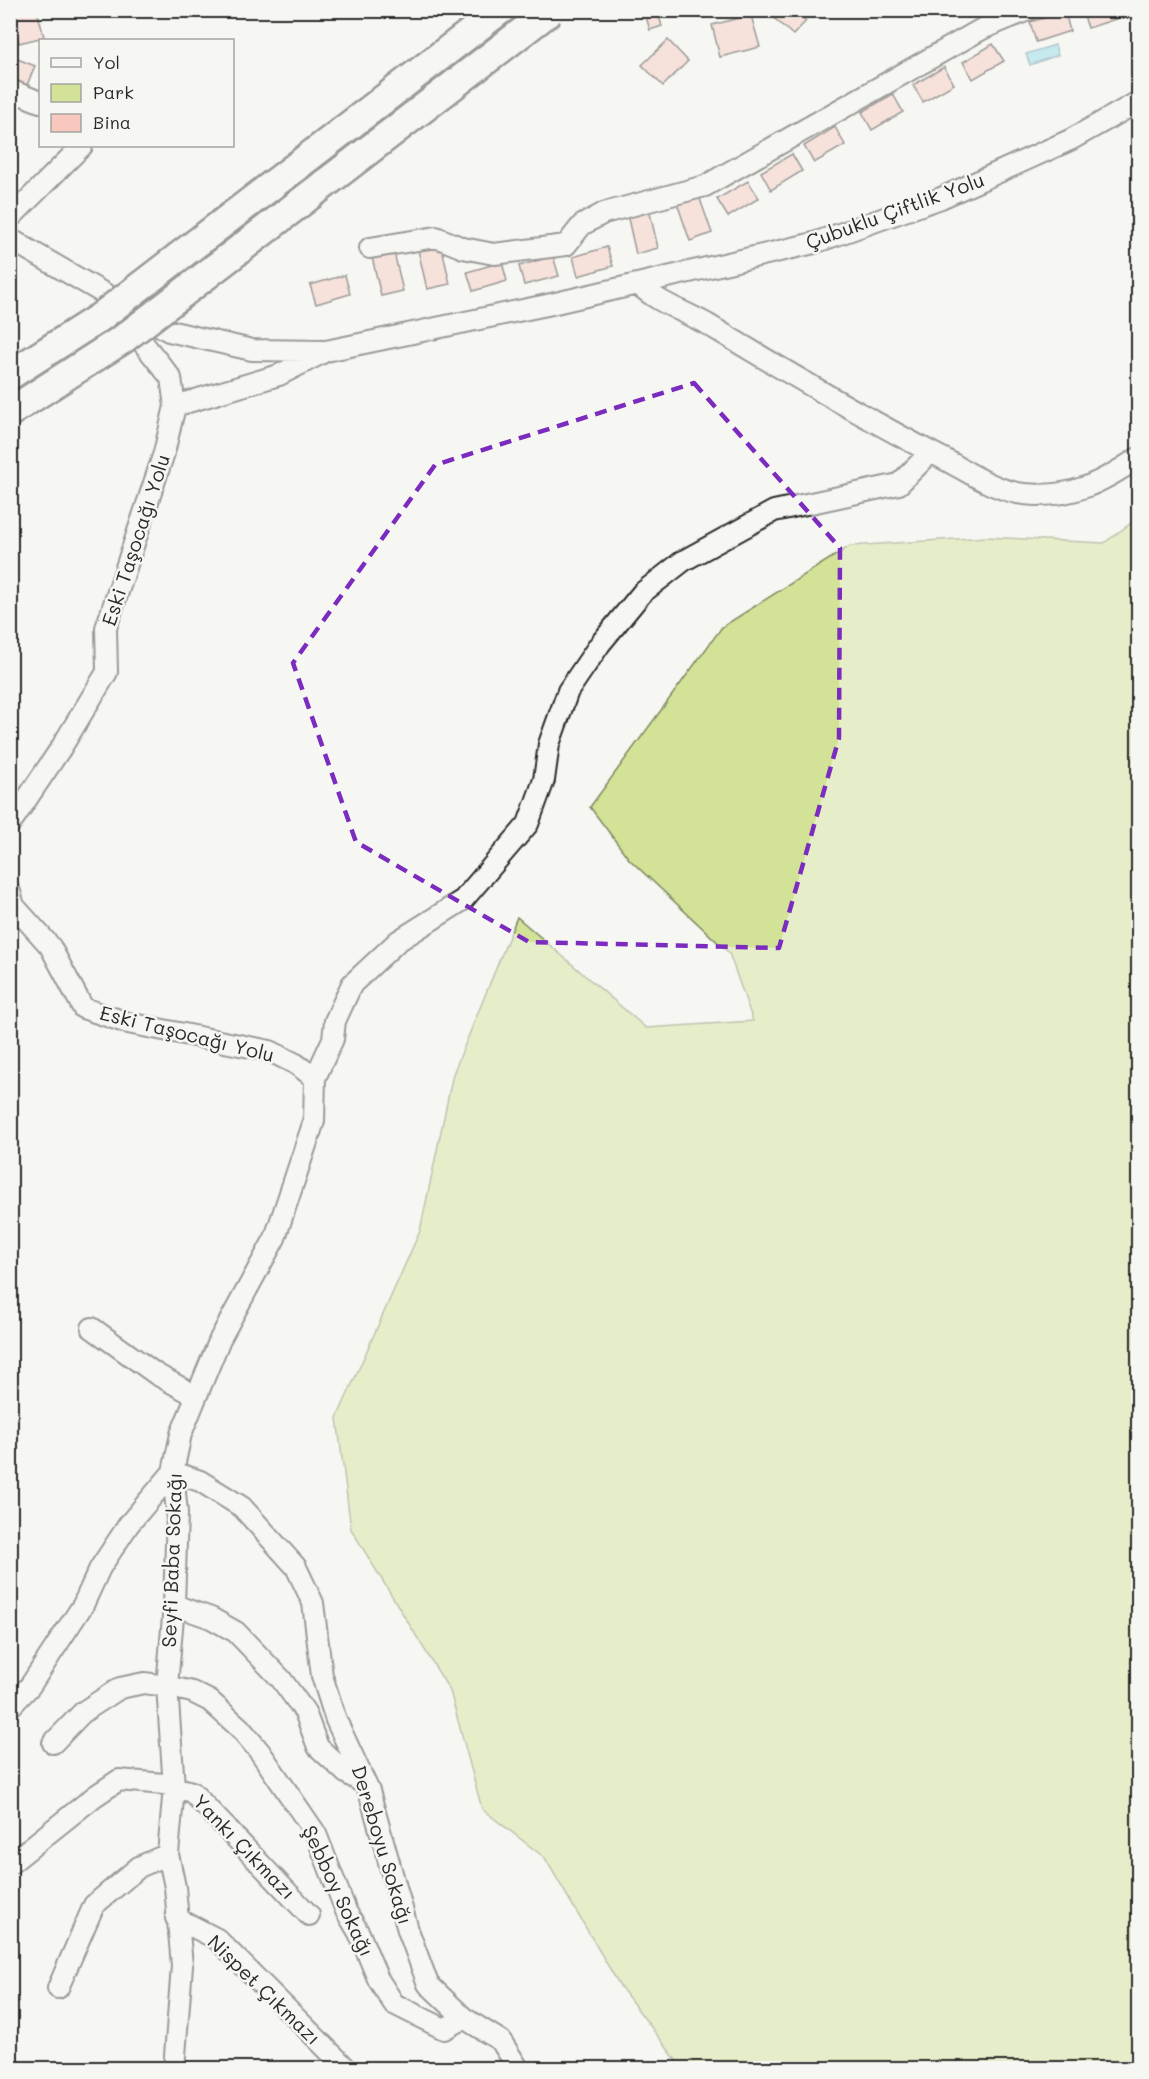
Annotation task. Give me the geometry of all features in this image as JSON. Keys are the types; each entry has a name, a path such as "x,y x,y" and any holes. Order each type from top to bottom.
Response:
{"highway":[{"path":"10,375 99,318 500,10"},
{"path":"10,412 123,339 551,10"}],"street":[{"path":"370,248 436,237 463,248 494,254 566,245 582,225 604,213 705,186 982,29 1028,10"},
{"path":"10,90 39,102"},
{"name":"Çubuklu Çiftlik Yolu","path":"326,351 638,284 814,243 941,198 1070,140 1138,102"},
{"path":"10,218 81,147"},
{"path":"10,238 169,330 252,350 326,351"},
{"path":"638,284 651,296 697,318 851,410 1003,489 1040,495 1085,489 1107,479 1138,458"},
{"name":"Eski Taşocağı Yolu","path":"10,824 61,748 107,672 106,628 164,453 175,406 171,378 99,291"},
{"path":"175,406 279,375 326,351"},
{"path":"315,1078 333,1039 335,1021 352,984 398,941 463,900 528,824 544,780 549,744 568,691 600,644 642,593 683,561 774,511 899,484 931,453"},
{"name":"Eski Taşocağı Yolu","path":"10,892 14,906 50,946 83,1008 128,1023 270,1051 296,1064 315,1078"},
{"name":"Seyfi Baba Sokağı","path":"174,2068 182,1966 175,1887 168,1854 174,1787 167,1686 174,1605 177,1513 173,1472 181,1434 220,1339 275,1238 314,1121 315,1078"},
{"path":"92,1328 156,1374 196,1396"},
{"path":"10,1707 30,1686 83,1605 100,1568 129,1524 173,1472"},
{"name":"Dereboyu Sokağı","path":"173,1472 201,1481 242,1507 296,1567 313,1603 322,1676 336,1720 369,1791 408,1930 428,1984 464,2018 501,2041 518,2068"},
{"path":"174,1605 211,1618 236,1632 281,1678 306,1712 318,1747 346,1773 363,1783 369,1791"},
{"path":"54,1743 83,1712 120,1688 144,1683 167,1686"},
{"name":"Şebboy Sokağı","path":"167,1686 192,1692 210,1701 240,1728 260,1752 316,1834 346,1911 359,1933 378,1979 394,2004 444,2030 464,2018"},
{"name":"Yankı Çıkmazı","path":"10,1863 95,1796 119,1780 164,1784 192,1792 309,1915"},
{"path":"58,1988 94,1905 139,1868 168,1854"},
{"name":"Nispet Çıkmazı","path":"176,1917 217,1939 346,2068"}],"highlighted area":[{"path":"694,383 840,548 839,738 779,948 529,942 356,842 293,663 435,465"}],"green space":[{"path":"1138,518 1138,2068 682,2068 620,1986 545,1858 482,1809 450,1691 351,1529 337,1418 420,1231 453,1074 517,917 646,1028 753,1021 729,953 629,859 590,807 722,627 850,546 987,537 1104,543"}],"water":[{"path":"1055,45 1058,55 1030,65 1026,54"}],"building":[{"path":"11,10 37,10 44,37 19,43"},
{"path":"644,10 657,10 662,26 650,30"},
{"path":"783,10 795,10 806,21 793,35 775,19"},
{"path":"1082,10 1120,10 1122,17 1088,28"},
{"path":"1065,12 1070,31 1036,42 1030,22"},
{"path":"751,15 760,47 720,57 712,25"},
{"path":"668,40 688,61 663,86 642,65"},
{"path":"993,44 1004,61 973,79 963,62"},
{"path":"10,56 35,66 27,85 10,78"},
{"path":"944,67 954,84 923,102 913,85"},
{"path":"893,94 903,112 872,130 862,112"},
{"path":"835,127 845,145 814,163 804,146"},
{"path":"792,154 802,171 771,190 761,172"},
{"path":"748,181 759,198 728,217 717,199"},
{"path":"699,196 712,233 690,241 677,203"},
{"path":"649,209 658,248 636,254 627,214"},
{"path":"441,244 450,284 427,289 418,250"},
{"path":"607,247 613,266 578,276 573,257"},
{"path":"394,252 403,291 381,296 372,257"},
{"path":"553,256 559,276 524,285 519,266"},
{"path":"502,262 507,281 473,291 467,272"},
{"path":"345,275 350,294 316,304 310,285"}]}
